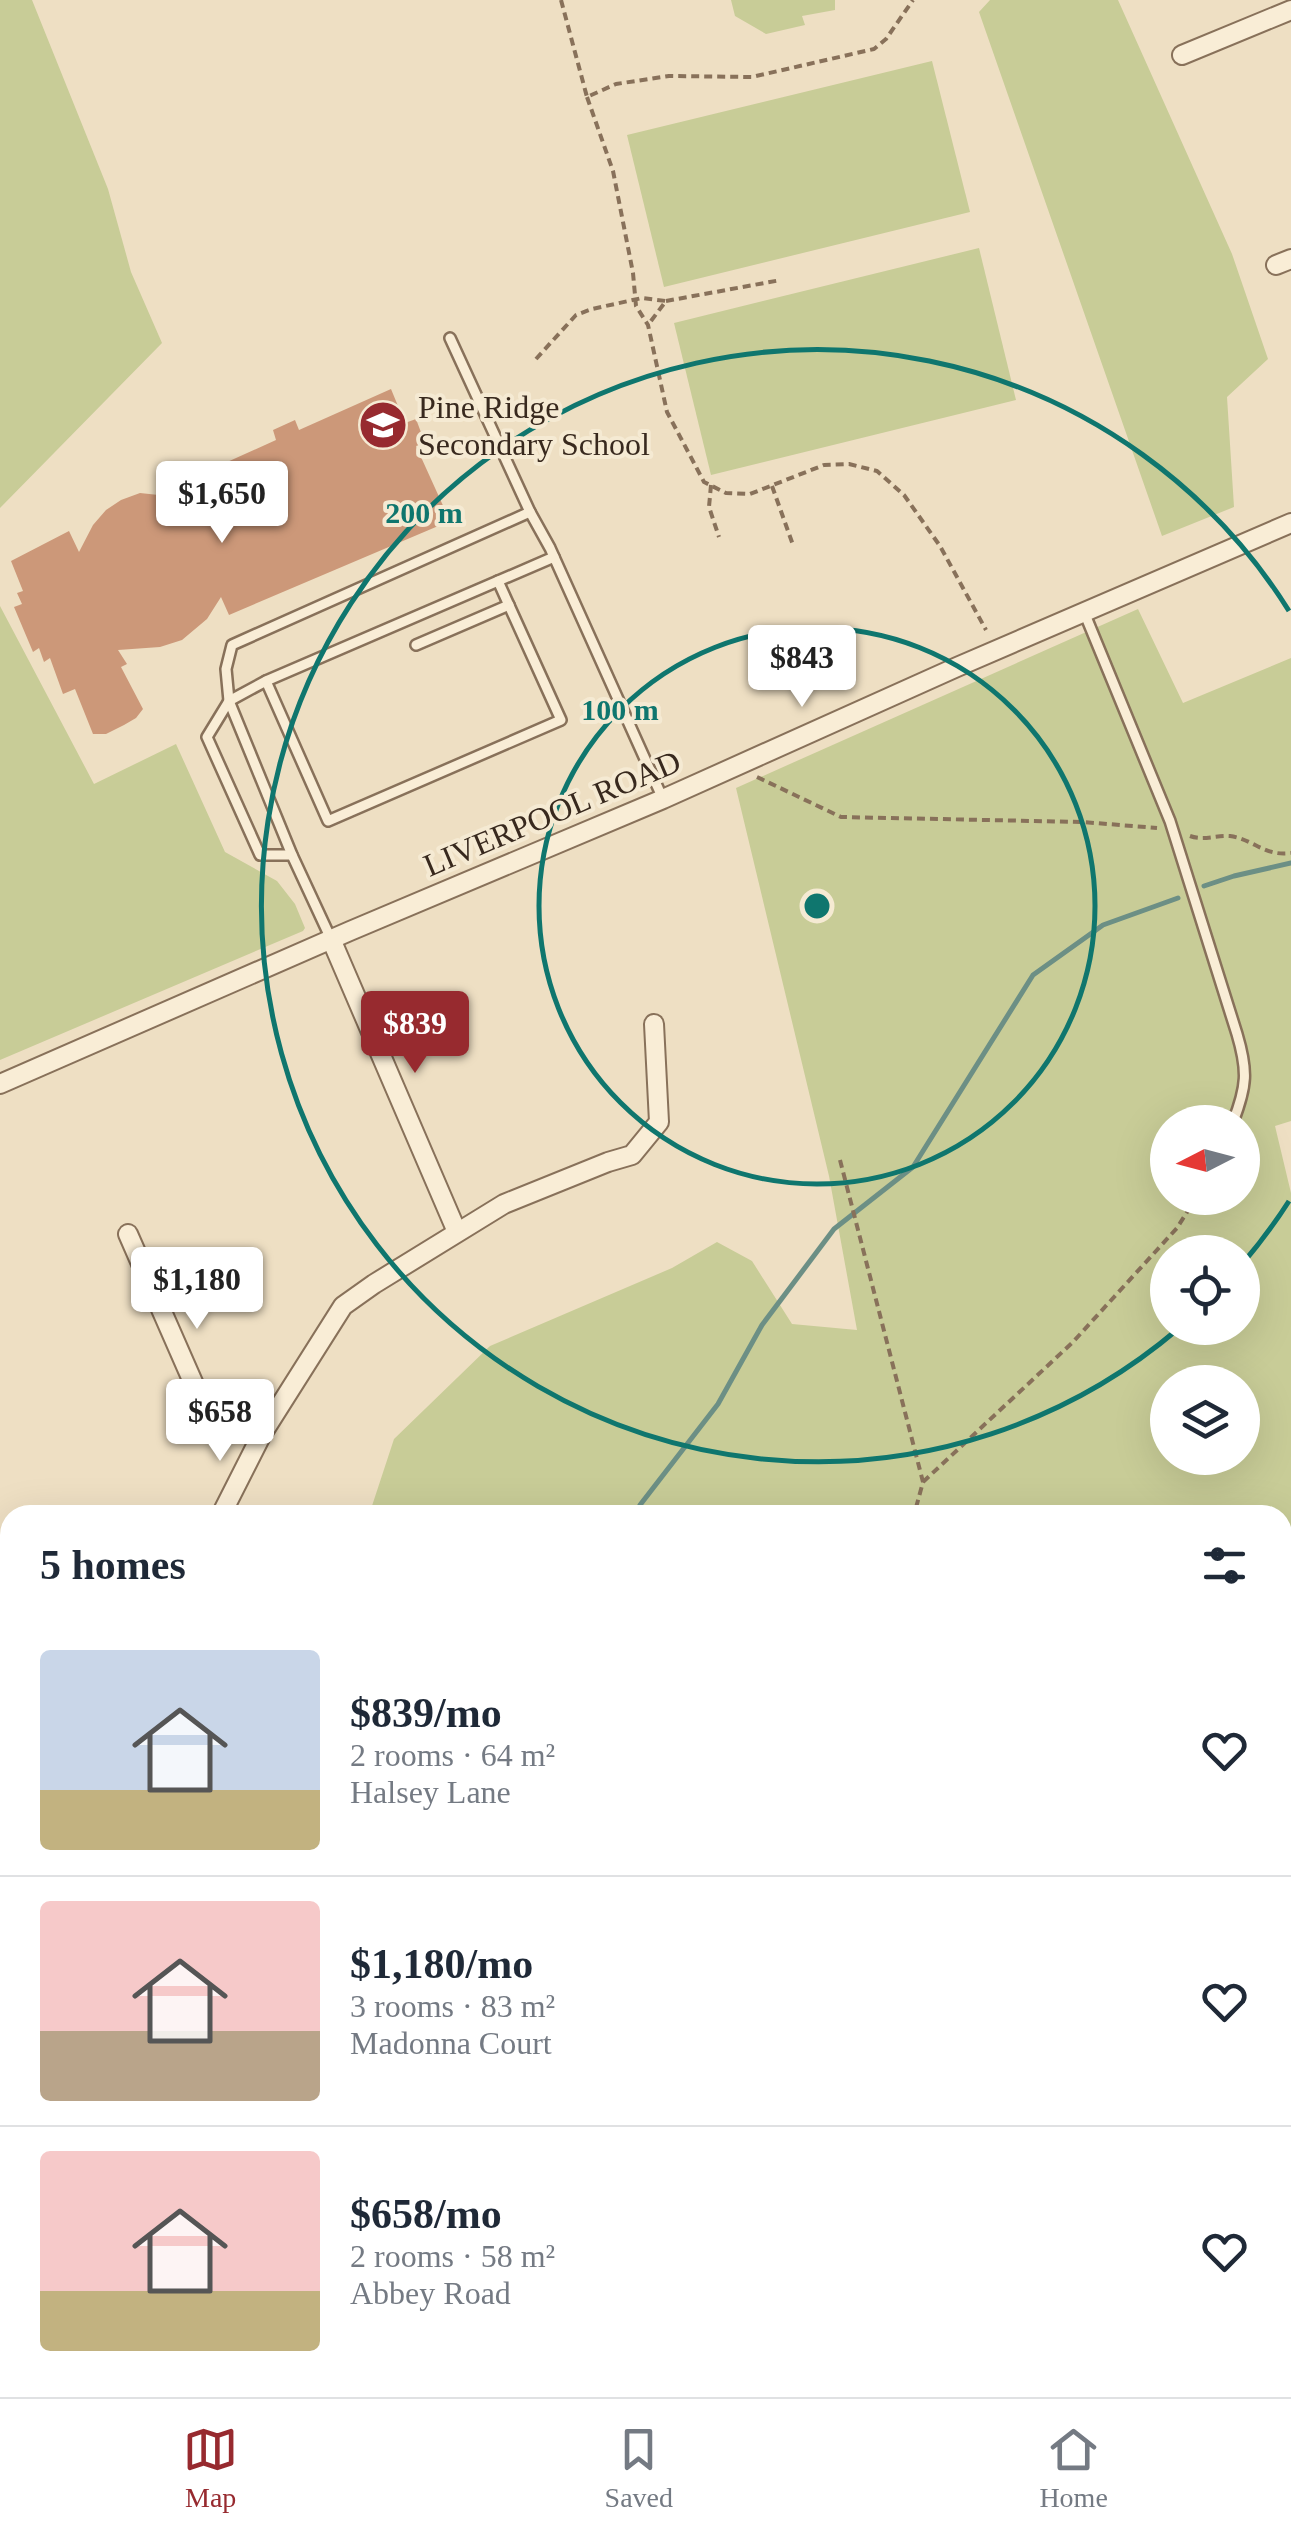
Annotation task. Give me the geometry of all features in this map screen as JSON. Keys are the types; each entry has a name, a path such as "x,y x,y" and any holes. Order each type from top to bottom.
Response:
{"street":[{"path":"1182,55 1291,10"},
{"name":"LIVERPOOL ROAD","path":"0,1084 1291,523"},
{"path":"332,939 456,1232"},
{"path":"225,1505 262,1434 343,1306 504,1204 632,1154 659,1122 654,1024"},
{"path":"128,1234 196,1390 262,1434"}],"lane":[{"path":"450,338 663,799"},
{"path":"332,939 228,701 226,669 232,644 530,512"},
{"path":"292,854 260,855 207,737 228,701 554,557"},
{"path":"266,681 328,822 562,720 498,581"},
{"path":"416,645 509,604"},
{"path":"1084,612 1173,830 1246,1063 1239,1105"}],"path":[{"path":"560,0 613,172 636,306 648,325 667,412 704,482 726,493 750,494 824,465 848,464 877,471 904,495 940,546 986,630"},
{"path":"587,97 616,84 638,80 669,76 752,77 874,49 886,39 913,0"},
{"path":"536,359 576,315 592,309 636,300 666,301 782,280"},
{"path":"648,325 666,301"},
{"path":"711,485 709,507 719,537"},
{"path":"772,486 793,545"},
{"path":"757,777 841,817 1083,822 1173,830 1199,839 1232,836 1278,855 1291,853"},
{"path":"840,1160 923,1482 917,1505"},
{"path":"923,1482 1074,1342 1186,1215"}],"green space":[{"path":"0,0 32,0 108,189 131,272 162,343 0,508"},
{"path":"731,0 835,0 835,10 802,16 805,25 766,34 735,16"},
{"path":"990,0 1118,0 1232,254 1268,359 1227,397 1234,507 1162,536 979,12"},
{"path":"932,61 970,212 664,287 627,135"},
{"path":"979,248 1016,400 711,475 674,323"},
{"path":"0,606 94,784 176,744 225,852 277,881 295,904 305,928 0,1060"},
{"path":"1138,609 1183,703 1291,658 1291,1121 1275,1126 1291,1193 1291,1505 372,1505 394,1439 490,1346 672,1268 717,1242 752,1261 792,1324 857,1330 829,1176 736,788"}],"building":[{"name":"Pine Ridge Secondary School","path":"391,389 405,423 416,419 425,443 416,446 450,521 229,615 221,597 207,619 182,640 160,647 118,650 127,664 121,667 143,709 136,718 106,734 93,734 75,689 63,694 50,658 44,662 39,648 33,652 14,607 22,604 17,593 23,591 11,561 69,531 79,552 93,525 121,500 140,493 177,497 174,486 276,440 273,430 295,420 299,430"}],"waterway":[{"path":"1204,886 1291,863"},
{"path":"640,1505 718,1404 762,1325 834,1229 913,1167 1033,975 1103,925 1178,898"}],"place":[{"name":"Pine Ridge Secondary School","path":"383,425"}]}
